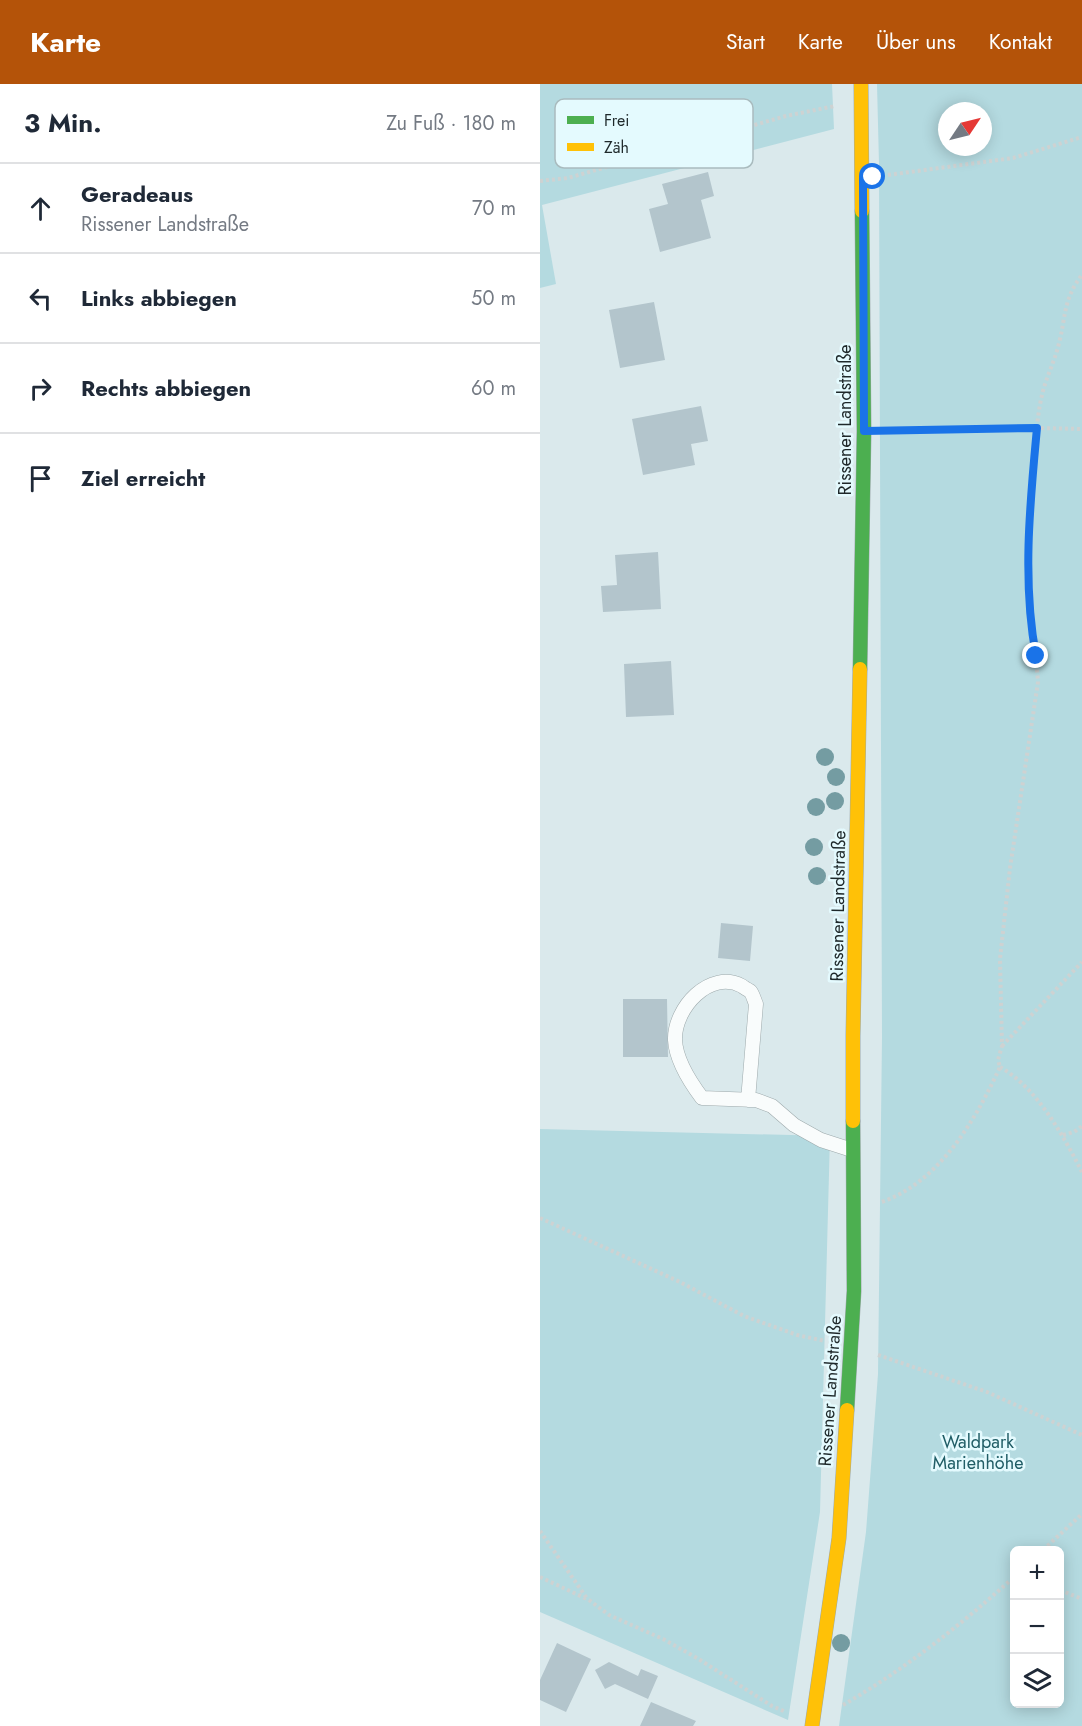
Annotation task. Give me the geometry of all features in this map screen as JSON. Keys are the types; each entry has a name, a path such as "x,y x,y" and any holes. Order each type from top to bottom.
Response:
{"main road":[{"name":"Rissener Landstraße","path":"812,1725 839,1538 854,1291 853,1036 864,431 861,84"}],"lane":[{"path":"748,1100 756,1004 750,991 734,982 716,982 688,1002 679,1018 675,1040 691,1083 702,1098 748,1100 756,1100 772,1106 794,1125 820,1140 854,1150"}],"path":[{"path":"753,125 862,100"},
{"path":"863,179 1013,158 1082,137"},
{"path":"540,181 568,178 603,168"},
{"path":"874,1205 894,1198 914,1186 946,1155 974,1118 1000,1067 1002,1046 1000,959 1010,868 1038,682 1031,630 1029,505 1041,397 1060,341 1064,311 1082,275"},
{"path":"864,431 1082,429"},
{"path":"1002,1046 1082,962"},
{"path":"1000,1067 1022,1082 1063,1135 1082,1172"},
{"path":"1063,1135 1074,1132 1082,1126"},
{"path":"540,1218 680,1282 744,1316 797,1335 916,1367 987,1392 1082,1436"},
{"path":"1048,1546 1082,1514"},
{"path":"540,1531 589,1600"},
{"path":"540,1577 589,1600 609,1616 663,1639 772,1706 812,1725"},
{"path":"839,1708 917,1658 1010,1580"},
{"path":"1064,1592 1082,1599"}],"green space":[{"path":"540,84 832,84 834,129 753,150 753,99 555,99 555,168 684,168 542,205 556,284 540,288"},
{"name":"Waldpark Marienhöhe","path":"877,84 1082,84 1082,1726 839,1726 866,1532 878,1374 882,1037"},
{"path":"540,1129 830,1136 820,1512 788,1720 540,1612"}],"building":[{"path":"708,172 714,196 701,200 711,238 660,252 649,209 668,204 662,184"},
{"path":"654,302 665,360 620,368 609,310"},
{"path":"701,406 708,441 691,444 695,465 643,475 632,419"},
{"path":"658,552 661,609 603,612 601,586 617,585 615,555"},
{"path":"671,661 674,715 626,717 624,664"},
{"path":"721,923 753,926 750,961 718,958"},
{"path":"623,999 667,999 668,1057 623,1057"},
{"path":"557,1643 591,1659 566,1712 540,1700 540,1680"},
{"path":"609,1662 638,1676 641,1669 658,1676 648,1699 615,1684 605,1689 595,1670"},
{"path":"651,1702 696,1721 693,1726 640,1726"}],"traffic: fast":[{"path":"860,669 864,431 862,211"},
{"path":"847,1410 854,1291 853,1121"}],"traffic: slow":[{"path":"861,84 862,211"},
{"path":"853,1121 860,669"},
{"path":"812,1726 839,1538 847,1410"}],"route":[{"path":"873,177 863,179 864,431 1037,428 1029,505 1031,630 1036,656"}]}
